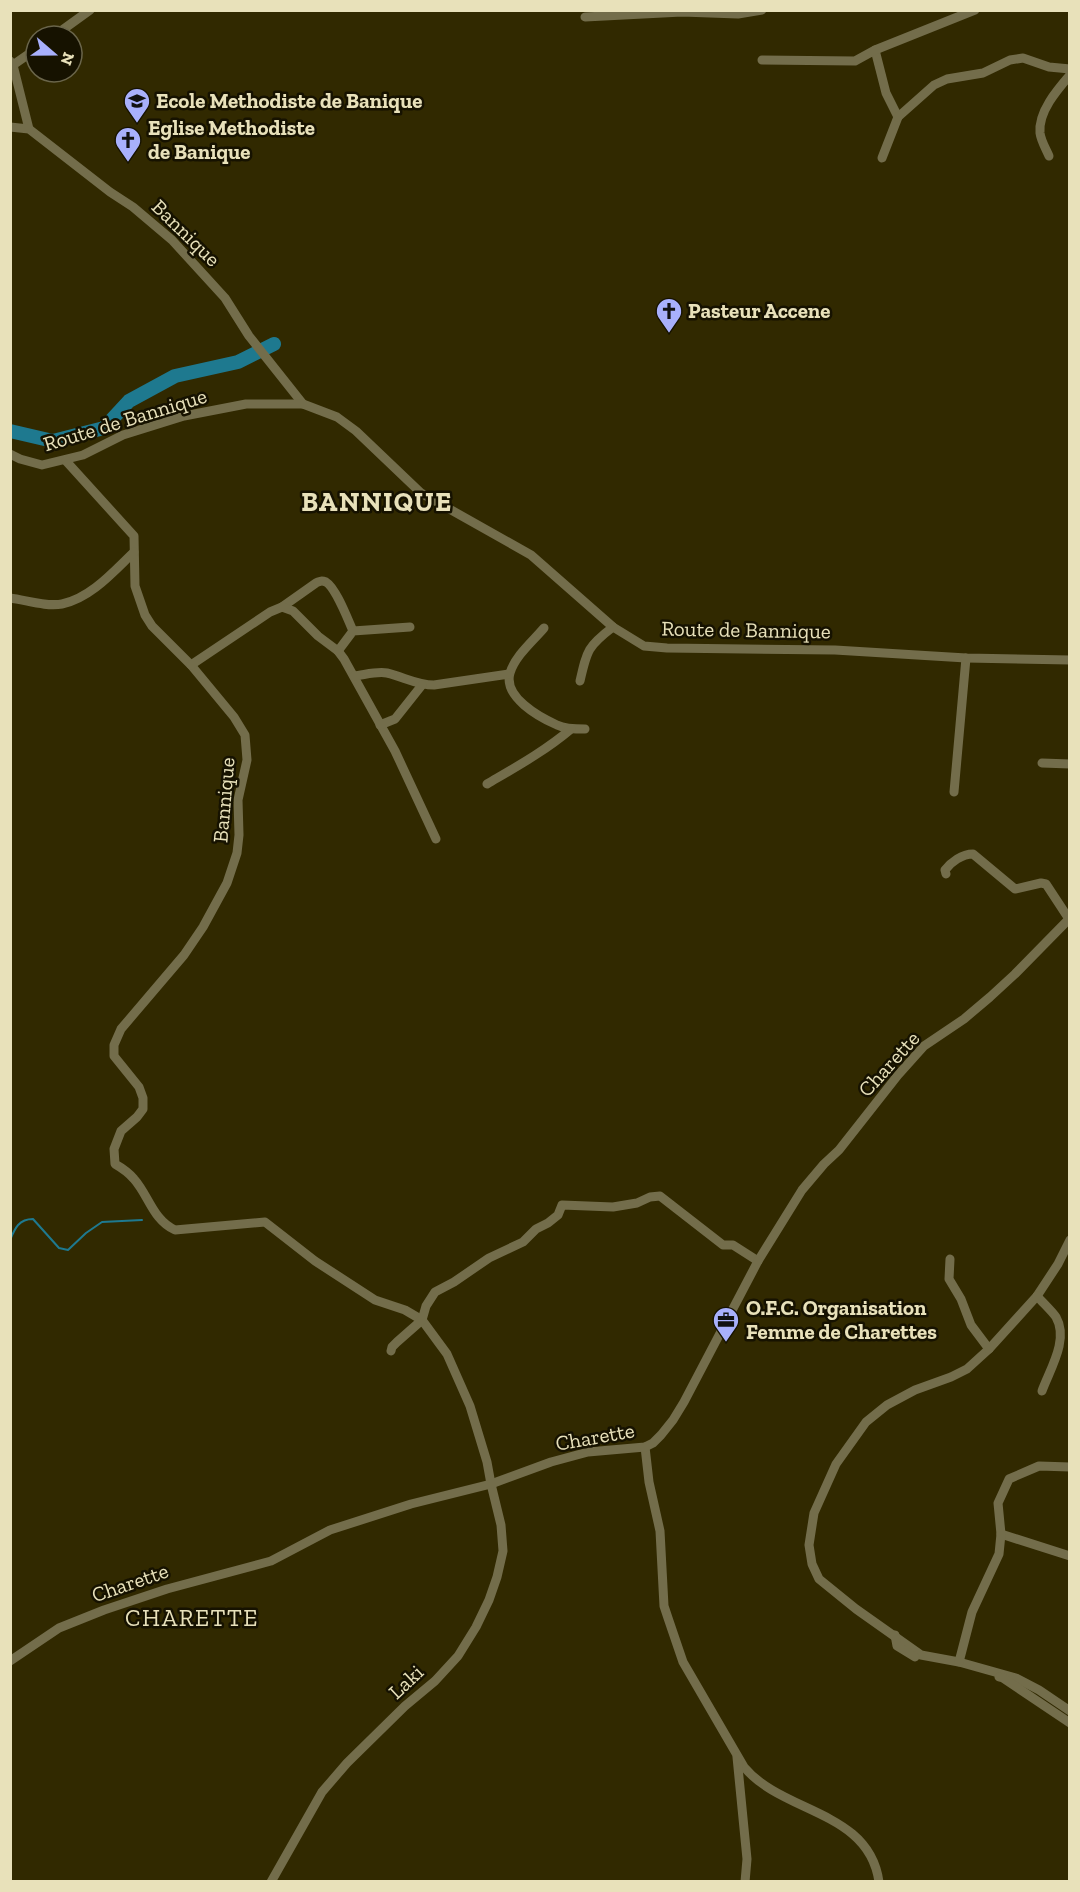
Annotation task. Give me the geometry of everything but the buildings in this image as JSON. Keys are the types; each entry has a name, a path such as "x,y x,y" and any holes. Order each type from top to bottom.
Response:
{"street":[{"path":"71,24 90,10"},
{"path":"585,16 682,12 738,14 762,10"},
{"path":"762,60 855,61 875,50 975,10"},
{"path":"875,50 886,93 898,117"},
{"path":"882,158 898,117 934,85 947,79 983,73 1010,60 1023,58 1049,67 1070,69"},
{"path":"10,127 29,129 12,63"},
{"path":"1048,156 1040,135 1044,114 1054,94 1070,75"},
{"name":"Bannique","path":"29,129 110,192 133,207 172,240 225,298 249,336 303,404"},
{"name":"Route de Bannique","path":"10,454 42,465 83,455 123,435 183,416 246,404 303,404 337,417 356,431 421,493 531,555 613,627 644,646 835,650 966,658 1070,660"},
{"name":"Bannique","path":"66,460 134,536 135,586 145,615 152,626 191,665 234,717 245,735 247,760 238,800 237,853 227,883 203,927 184,955 116,1037 114,1056 139,1087 144,1098 143,1109 121,1131 114,1149 115,1164 133,1177 165,1226 175,1230 265,1222 315,1261 375,1300 405,1310 422,1320"},
{"path":"10,598 61,604 75,599 83,596 134,552"},
{"path":"191,665 321,581 332,588 353,631"},
{"path":"282,607 293,611 344,659 400,761 436,839"},
{"path":"338,651 353,631 410,627"},
{"path":"581,677 587,652 594,642 613,627"},
{"path":"544,628 516,660 509,674 509,685 515,697 525,706 558,726 585,729"},
{"path":"954,792 966,658"},
{"path":"354,676 384,672 422,685 434,685 509,674"},
{"path":"380,725 395,719 422,685"},
{"path":"487,784 529,760 571,729"},
{"path":"1042,763 1070,764"},
{"path":"946,874 947,867 967,854 973,854 1015,890 1041,883 1046,884 1069,919"},
{"name":"Charette","path":"10,1661 59,1628 167,1588 271,1561 330,1530 411,1504 490,1484 551,1462 588,1452 645,1447 652,1443 673,1420 684,1402 758,1261 802,1190 839,1150 924,1046 990,997 1015,975 1069,919"},
{"path":"391,1351 397,1342 422,1320 426,1306 435,1292 489,1258 523,1242 536,1229 558,1215 562,1205 614,1207 660,1196 723,1245 733,1245 758,1261"},
{"path":"1070,1240 1058,1264 1037,1296 968,1369 905,1395 887,1405 866,1422 836,1464 814,1513 808,1545 812,1564 819,1579 855,1609 921,1655 959,1662 1016,1678 1070,1711"},
{"path":"950,1259 949,1279 961,1299 971,1324 989,1349"},
{"path":"1037,1296 1056,1316 1061,1329 1059,1346 1041,1390"},
{"name":"Laki","path":"271,1881 322,1792 347,1763 405,1706 435,1681 458,1656 476,1627 497,1577 503,1551 501,1525 490,1484 487,1462 470,1406 447,1354 422,1320"},
{"path":"645,1447 649,1482 660,1531 664,1606 683,1662 752,1777 774,1792 835,1821 854,1835 866,1848 877,1867 879,1881"},
{"path":"959,1662 972,1612 999,1554 1001,1534 998,1503 1009,1479 1039,1466 1070,1467"},
{"path":"1001,1534 1070,1556"},
{"path":"895,1635 897,1646 919,1659 1003,1678 1070,1723"},
{"path":"737,1755 747,1858 745,1881"}],"waterway":[{"path":"10,431 53,441 104,428 129,401 175,376 238,362 274,344"},
{"path":"10,1240 18,1225 28,1219 33,1219 59,1248 68,1250 102,1222 142,1220"}],"place":[{"name":"Ecole Methodiste de Banique","path":"137,124"},
{"name":"Eglise Methodiste de Banique","path":"128,163"},
{"name":"Pasteur Accene","path":"669,334"},
{"name":"O.F.C. Organisation Femme de Charettes","path":"726,1343"}],"district":[{"name":"BANNIQUE","path":"377,502"},
{"name":"CHARETTE","path":"192,1618"}]}
